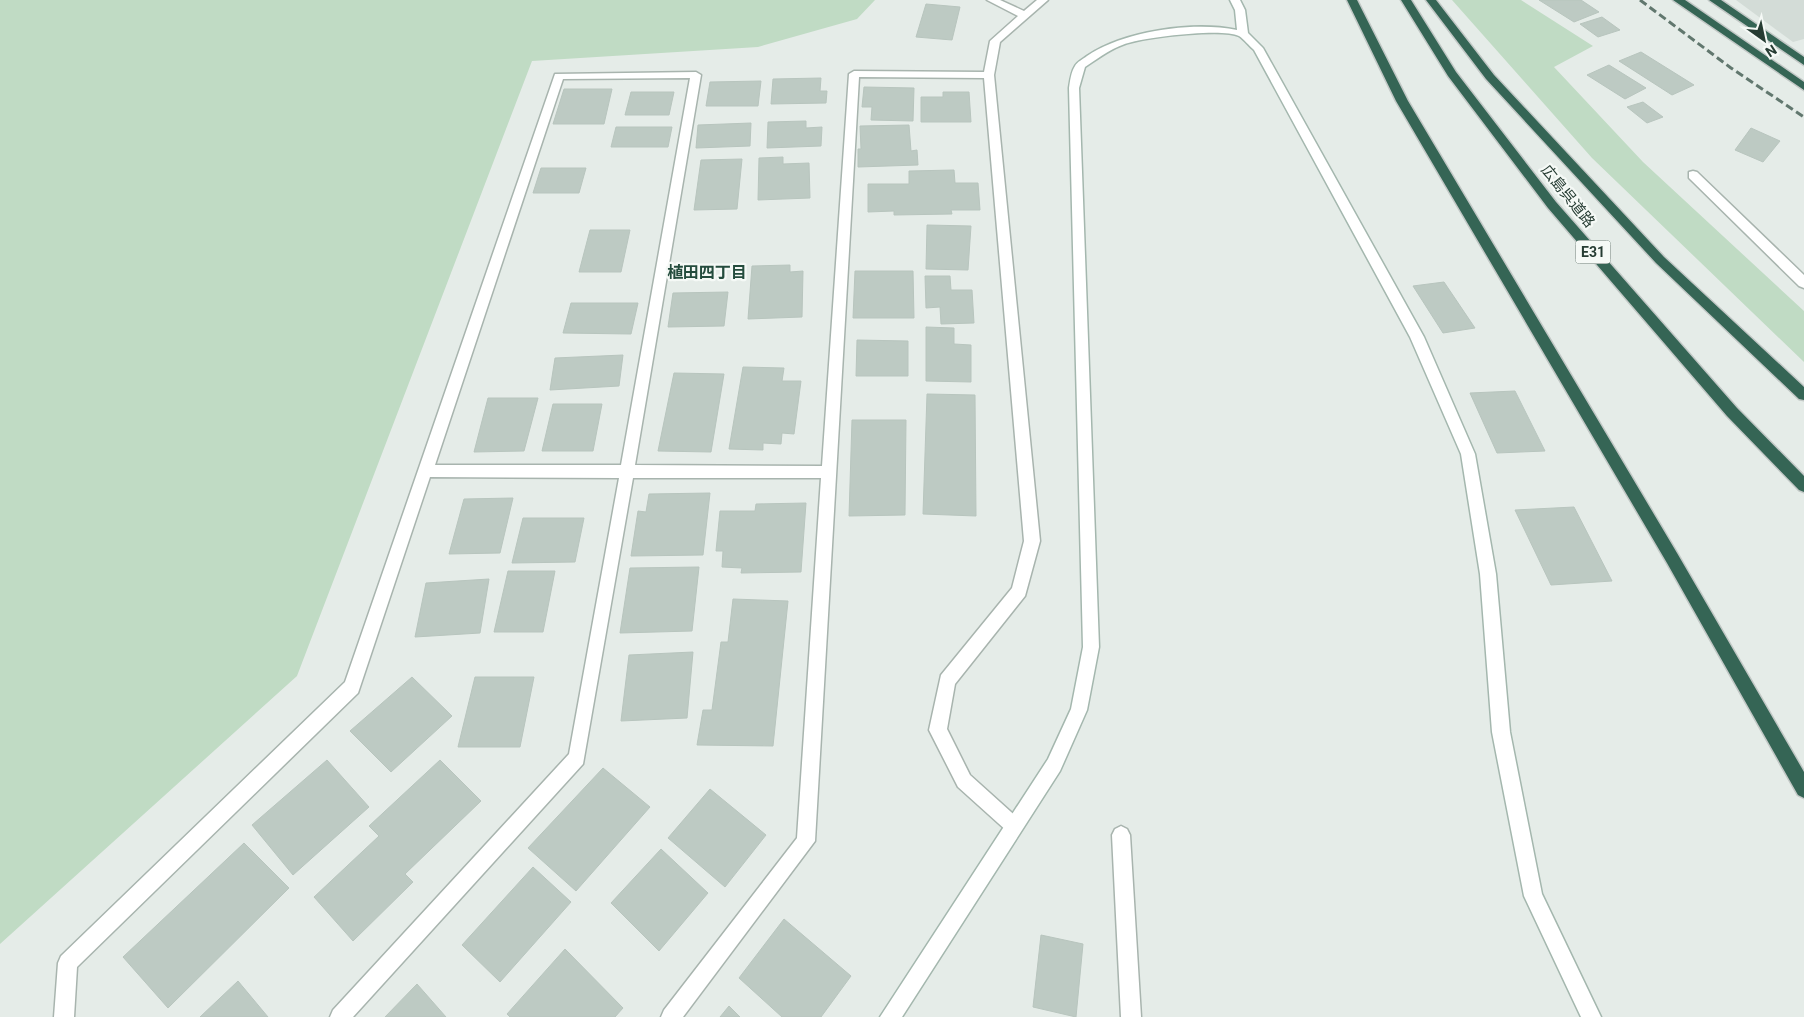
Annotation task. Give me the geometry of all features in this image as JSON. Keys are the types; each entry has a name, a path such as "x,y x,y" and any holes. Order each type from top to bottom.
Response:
{"highway":[{"path":"1352,0 1402,101 1672,558 1804,789"},
{"name":"広島呉道路","path":"1406,0 1452,74 1552,205 1732,412 1804,486"},
{"path":"1431,0 1490,77 1660,260 1804,395"},
{"path":"1678,0 1804,88"},
{"path":"1714,0 1804,62"}],"street":[{"path":"992,0 1025,16"},
{"path":"1014,826 964,781 938,730 947,681 1019,591 1032,541 989,75 995,41 1043,0"},
{"path":"1235,0 1240,10 1244,34"},
{"path":"890,1017 1054,766 1079,710 1091,647 1074,88 1080,66 1106,48 1129,39 1166,33 1222,30 1244,34 1258,48 1417,338 1468,454 1488,574 1501,732 1533,896 1590,1017"},
{"path":"672,1017 806,841 854,74 989,75"},
{"path":"64,1017 68,963 352,687 559,76 696,75 576,758 340,1017"},
{"path":"1693,175 1804,283"},
{"path":"425,471 829,472"},
{"path":"1121,835 1132,1017"}],"shaded area":[{"path":"1736,0 1804,0 1804,39 1793,42"}],"green space":[{"path":"0,0 875,0 857,19 758,47 532,61 297,676 0,944"},
{"path":"1452,0 1521,0 1593,46 1554,67 1643,162 1804,311 1804,362 1592,158"}],"building":[{"path":"1539,0 1581,0 1599,12 1574,22"},
{"path":"926,4 960,7 952,40 916,37"},
{"path":"1602,17 1620,30 1598,37 1580,24"},
{"path":"1641,52 1694,85 1672,95 1619,61"},
{"path":"1609,65 1646,88 1625,99 1587,75"},
{"path":"821,78 820,91 827,91 826,103 771,104 773,79"},
{"path":"761,81 758,106 706,106 710,82"},
{"path":"864,87 914,88 913,121 871,120 872,107 862,107"},
{"path":"564,89 612,89 604,124 553,124"},
{"path":"631,92 674,92 669,115 625,115"},
{"path":"943,92 969,92 971,122 921,122 921,97 943,97"},
{"path":"1643,102 1663,117 1647,123 1627,107"},
{"path":"806,121 806,128 822,127 821,146 767,148 768,122"},
{"path":"751,123 750,146 696,148 698,125"},
{"path":"909,125 911,151 917,150 918,165 858,167 858,149 861,149 860,126"},
{"path":"616,127 672,127 668,147 611,147"},
{"path":"1751,128 1780,141 1763,162 1735,150"},
{"path":"783,157 783,164 809,163 810,198 758,200 759,158"},
{"path":"742,159 737,209 694,210 701,160"},
{"path":"541,168 586,168 579,193 533,193"},
{"path":"954,170 955,183 978,183 980,210 951,210 952,214 894,215 894,211 868,212 868,184 909,184 909,171"},
{"path":"927,225 971,226 968,270 926,269"},
{"path":"590,230 630,230 621,272 579,272"},
{"path":"790,265 790,272 803,271 802,317 748,319 752,266"},
{"path":"855,271 913,271 914,318 853,318"},
{"path":"925,276 950,276 951,290 972,290 974,323 941,324 940,307 926,308"},
{"path":"1444,282 1475,328 1443,333 1413,286"},
{"path":"728,292 724,326 668,327 673,293"},
{"path":"571,303 638,303 631,334 563,333"},
{"path":"926,327 954,328 954,344 971,345 971,382 926,381"},
{"path":"857,340 908,341 908,376 856,376"},
{"path":"623,355 619,386 550,390 555,358"},
{"path":"743,367 784,368 782,381 801,381 794,434 782,433 781,444 763,443 763,450 729,449"},
{"path":"674,373 724,374 711,452 658,451"},
{"path":"1515,391 1545,451 1497,453 1470,393"},
{"path":"927,394 975,395 976,516 923,514"},
{"path":"488,398 538,398 524,451 474,452"},
{"path":"553,404 602,404 593,451 542,451"},
{"path":"852,420 906,420 905,515 849,516"},
{"path":"710,493 703,555 631,556 638,511 646,512 649,494"},
{"path":"513,498 500,553 449,554 464,499"},
{"path":"806,503 801,572 741,573 742,568 722,567 723,551 716,551 720,511 755,511 756,504"},
{"path":"1574,507 1612,581 1551,585 1515,510"},
{"path":"523,518 584,518 575,562 512,563"},
{"path":"699,567 692,631 620,633 630,568"},
{"path":"508,571 555,571 543,632 494,632"},
{"path":"489,579 480,633 415,637 426,583"},
{"path":"733,599 788,601 773,746 697,745 703,710 712,710 721,642 728,642"},
{"path":"693,652 687,718 621,721 629,655"},
{"path":"412,677 452,716 391,772 350,731"},
{"path":"475,677 534,677 520,747 458,747"},
{"path":"327,760 369,807 293,875 252,825"},
{"path":"440,760 481,801 405,874 413,882 353,941 314,897 379,836 369,826"},
{"path":"603,768 650,807 576,891 528,848"},
{"path":"710,789 766,835 725,887 668,838"},
{"path":"244,843 289,888 168,1008 123,957"},
{"path":"661,849 708,893 659,951 611,903"},
{"path":"533,867 571,902 500,982 462,945"},
{"path":"784,919 851,976 821,1017 782,1017 739,978"},
{"path":"1041,935 1083,944 1076,1017 1033,1007"},
{"path":"565,949 623,1008 615,1017 510,1017 507,1014"},
{"path":"238,981 268,1017 200,1017"},
{"path":"417,984 446,1017 385,1017"},
{"path":"729,1006 740,1017 720,1017"}],"railway":[{"path":"1640,0 1731,68 1804,117"}],"district":[{"name":"植田四丁目","path":"707,272"}]}
